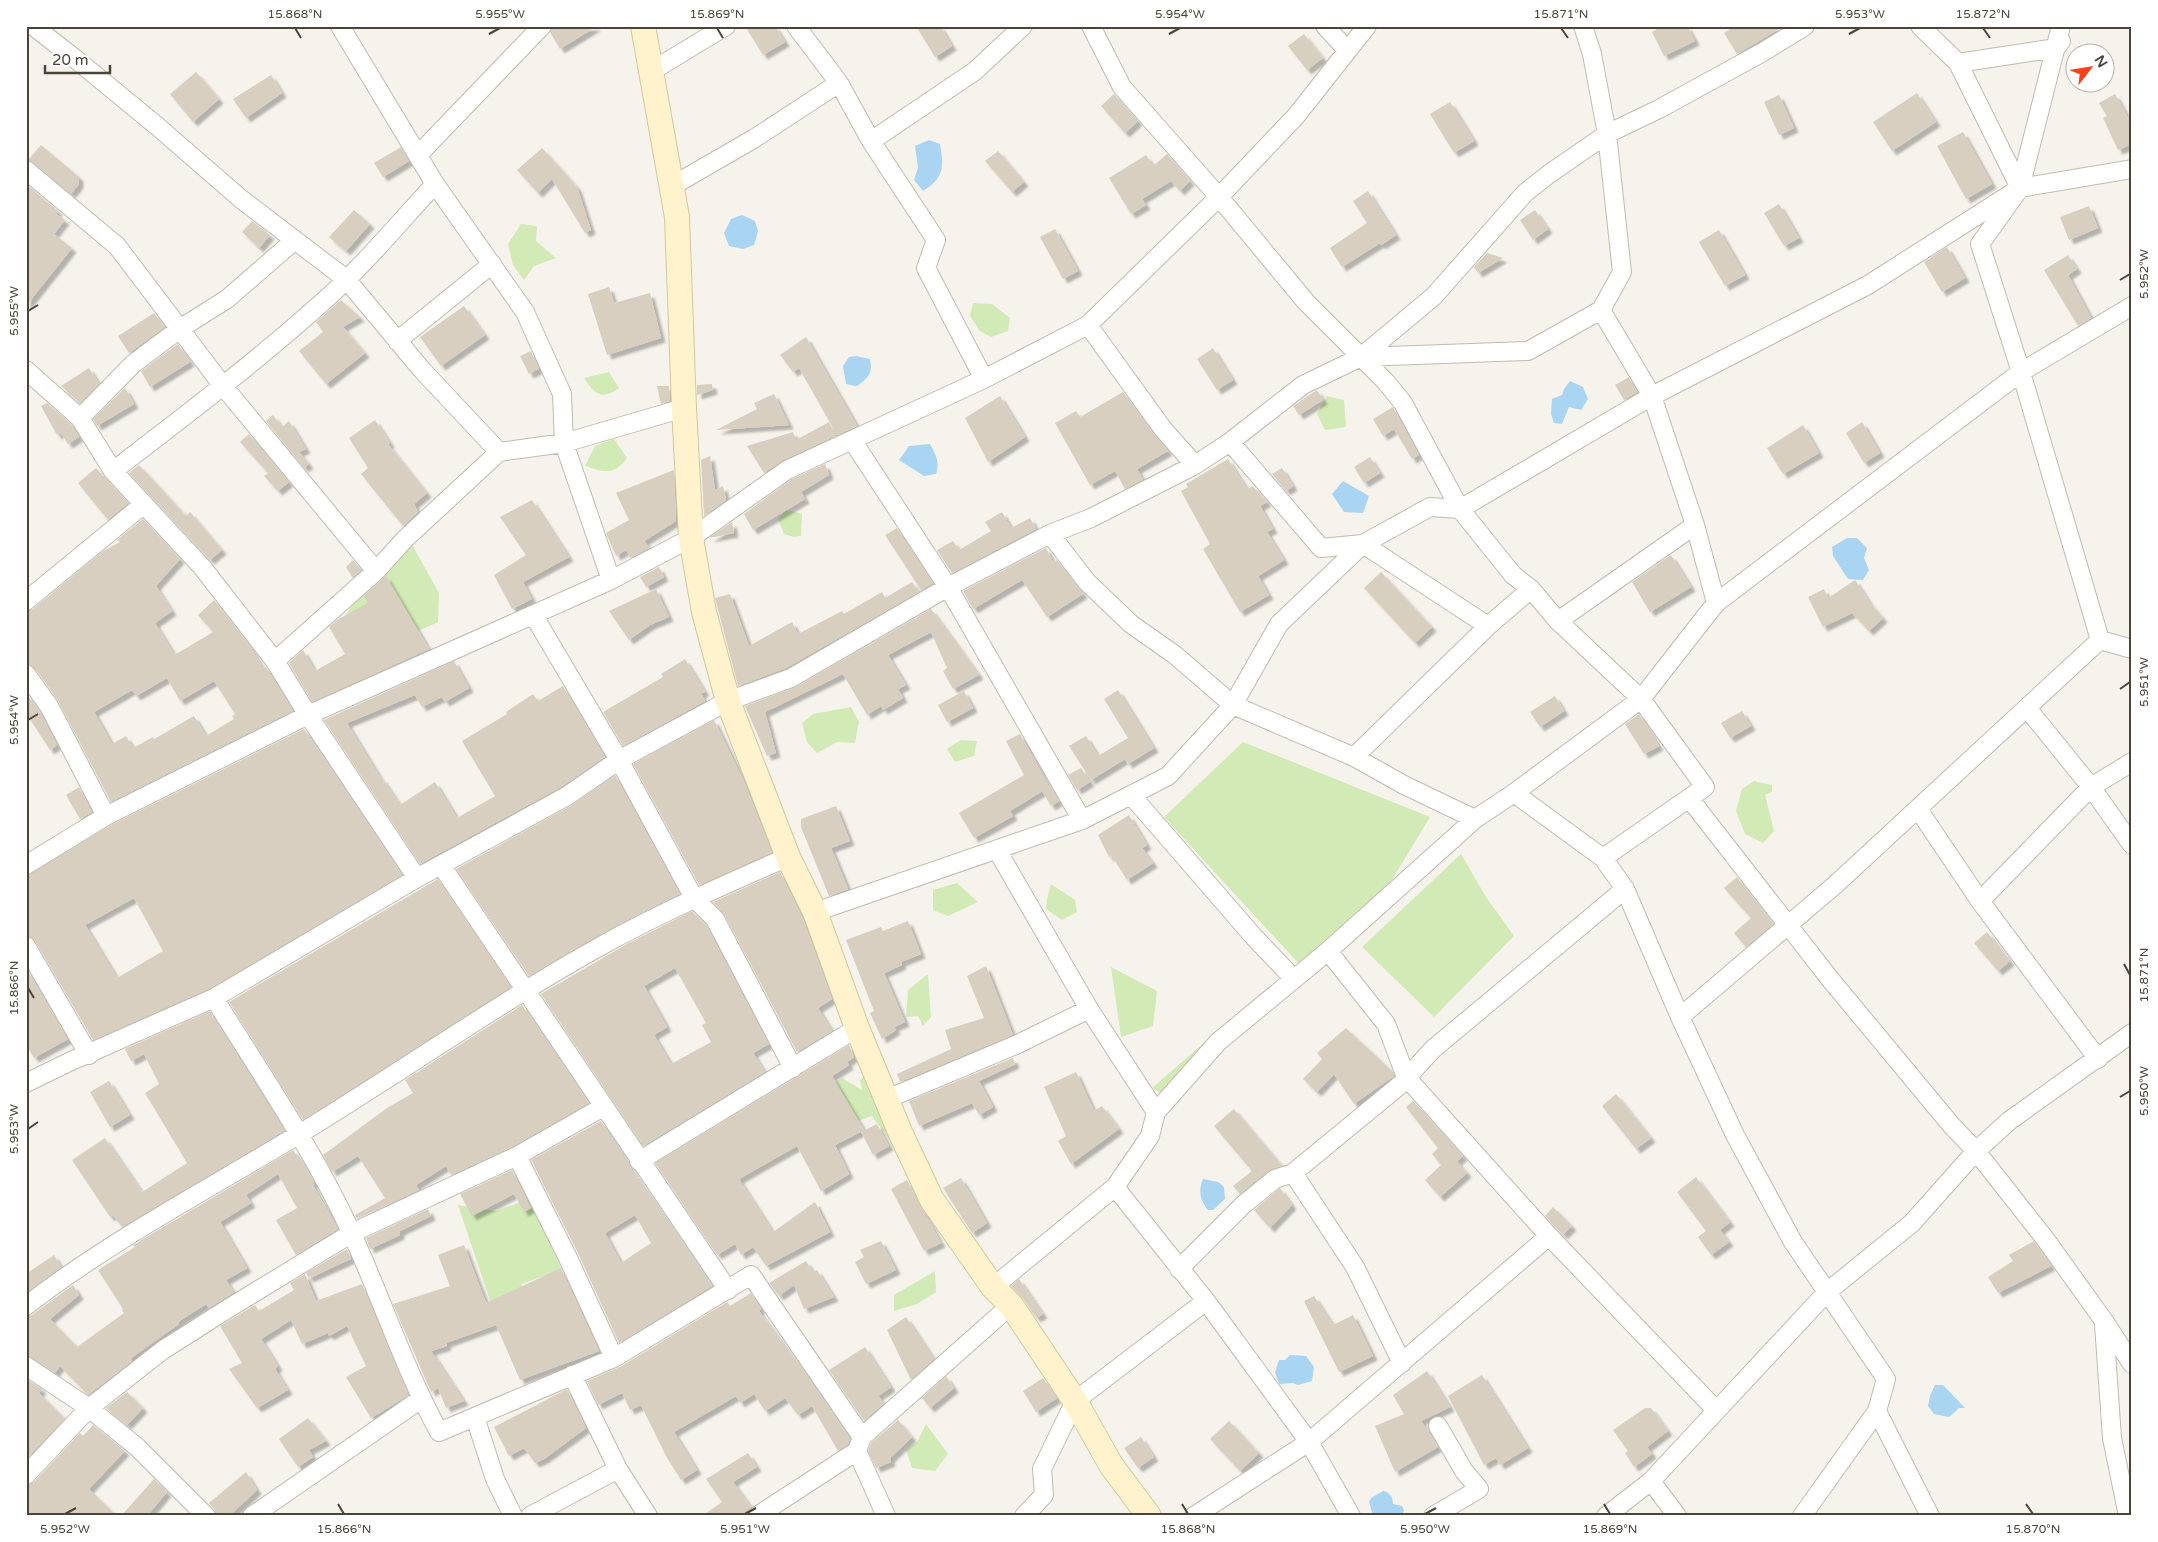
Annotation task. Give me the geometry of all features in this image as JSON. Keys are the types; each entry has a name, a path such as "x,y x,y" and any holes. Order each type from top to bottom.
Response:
{"street":[{"path":"33,26 150,119 241,199 346,279 397,341 499,452"},
{"path":"340,26 419,154 435,184 525,312 562,394 564,443 611,580"},
{"path":"419,154 542,26"},
{"path":"643,26 672,186 678,234 691,538 704,612 728,700 788,857 815,912 856,1028 886,1100 932,1200 993,1286 1011,1305 1075,1402 1111,1465 1149,1516"},
{"path":"650,72 726,26"},
{"path":"796,26 839,83 871,141 936,240 926,268 984,379"},
{"path":"871,141 975,71 1023,26"},
{"path":"1091,26 1122,87 1219,197 1306,302 1386,382 1403,404 1460,509 1513,574 1532,588 1558,621 1640,699 1704,787 1603,858"},
{"path":"1325,26 1347,50"},
{"path":"26,865 106,816 308,715 534,616 611,580 691,538 787,470 984,379 1088,325 1219,197 1296,116 1367,26"},
{"path":"1361,357 1528,351 1601,310 1622,272 1607,134 1592,54 1583,26"},
{"path":"26,1083 214,998 417,878 567,796 619,760 728,700 790,678 948,587 1050,534 1091,518 1195,465 1230,442 1303,386 1361,357 1434,296 1525,193 1607,134 1659,109 1763,52 1805,26"},
{"path":"1920,26 1958,63 2020,188"},
{"path":"2061,26 2020,188 1980,244 2021,372 2100,640"},
{"path":"1958,63 2056,48 2072,26"},
{"path":"672,186 755,138 839,83"},
{"path":"26,170 118,246 223,386 376,571"},
{"path":"815,912 1082,820 1168,776 1233,705 1279,624 1363,544 1430,507 1460,509 1652,396 1868,285 2020,188 2132,170"},
{"path":"113,471 223,386 318,307 435,184"},
{"path":"80,418 133,364 181,328 227,298 295,240"},
{"path":"397,341 492,264"},
{"path":"993,1286 1115,1187 1150,1136 1156,1112 1218,1042 1328,951 1475,819 1514,793 1640,699 1716,604 2021,372 2132,306"},
{"path":"1601,310 1652,396 1695,525 1716,604"},
{"path":"1088,325 1163,429 1195,465"},
{"path":"26,370 80,418 113,471 202,567 276,661 308,715 417,878"},
{"path":"276,661 376,571 405,539 499,452 564,443 684,408"},
{"path":"852,440 948,587 1082,820"},
{"path":"1230,442 1321,548 1363,544 1488,626"},
{"path":"26,601 144,504"},
{"path":"1558,621 1695,525"},
{"path":"1050,534 1093,588 1131,624 1175,655 1233,705 1354,758 1404,785 1475,819"},
{"path":"1354,758 1488,626 1532,588"},
{"path":"534,616 619,760 694,898 715,919 793,1068"},
{"path":"2100,640 2132,649"},
{"path":"1680,1018 1790,925 2100,640"},
{"path":"26,674 49,706 106,816"},
{"path":"2027,708 2091,787 2132,844"},
{"path":"1980,901 2091,787 2132,762"},
{"path":"1514,793 1603,858 1625,889 1680,1018 1739,1143 1794,1242 1886,1379 1877,1411 1802,1516"},
{"path":"1131,795 1254,937 1294,979"},
{"path":"1689,798 1790,925 1830,980 1952,1126 1976,1151 2046,1240 2104,1320 2132,1364"},
{"path":"1918,809 1980,901 2098,1058"},
{"path":"997,850 1089,1009 1156,1112"},
{"path":"26,1306 64,1277 299,1134 525,991 600,947 694,898 788,857"},
{"path":"441,865 639,1161 728,1290"},
{"path":"1180,1269 1243,1205 1275,1179 1294,1173 1400,1085 1433,1049 1625,889"},
{"path":"26,946 89,1055"},
{"path":"1328,951 1386,1024 1406,1077 1549,1236 1716,1410"},
{"path":"214,998 299,1134 352,1233 421,1399 439,1432 614,1358 751,1275 860,1444 886,1516"},
{"path":"886,1100 1018,1044 1089,1009"},
{"path":"639,1161 856,1028"},
{"path":"1606,1516 1651,1481 1828,1292 1912,1223 1976,1151 2009,1121 2132,1033"},
{"path":"26,1475 89,1408 163,1350 352,1233 518,1156 603,1107"},
{"path":"518,1156 614,1358"},
{"path":"1294,1173 1355,1267 1402,1363"},
{"path":"1115,1187 1206,1301 1308,1442 1351,1516"},
{"path":"1194,1516 1308,1442 1549,1236"},
{"path":"1024,1516 1044,1495 1042,1469 1075,1402 1206,1301"},
{"path":"757,1516 860,1444 1011,1305"},
{"path":"2104,1320 2112,1438 2128,1516"},
{"path":"26,1366 89,1408 137,1447 206,1516"},
{"path":"572,1375 618,1470 648,1516"},
{"path":"252,1516 421,1399"},
{"path":"1877,1411 1930,1516"},
{"path":"476,1417 495,1479 513,1516"},
{"path":"1433,1516 1479,1489 1464,1471 1438,1426"},
{"path":"530,1516 618,1470"},
{"path":"1651,1481 1677,1516"}],"green space":[{"path":"521,224 537,226 536,241 556,258 534,266 524,280 513,265 508,244"},
{"path":"973,303 992,304 1010,318 1008,331 991,337 980,331 970,316"},
{"path":"609,372 619,388 603,395 595,392 584,378"},
{"path":"1327,396 1344,400 1346,427 1325,430 1317,414"},
{"path":"614,439 627,458 618,468 603,471 585,466 595,446"},
{"path":"786,510 802,514 801,536 794,537 784,534 778,519"},
{"path":"411,543 439,593 438,622 396,641 340,624 358,596"},
{"path":"851,707 859,722 855,743 837,742 817,753 807,742 802,723 813,714"},
{"path":"961,740 977,741 974,756 955,762 947,749"},
{"path":"1243,742 1430,817 1387,888 1300,965 1164,817"},
{"path":"1754,781 1772,785 1772,792 1765,795 1774,831 1763,843 1745,834 1736,811 1742,789"},
{"path":"1461,854 1486,897 1514,936 1434,1017 1362,947"},
{"path":"957,883 978,902 948,916 933,910 933,890"},
{"path":"1051,884 1075,900 1077,912 1062,920 1046,909"},
{"path":"1111,967 1157,991 1153,1026 1121,1037"},
{"path":"928,974 931,1017 923,1026 918,1016 906,1017 908,990"},
{"path":"1222,1032 1162,1099 1159,1092 1152,1088 1206,1041"},
{"path":"868,1073 884,1093 937,1228 889,1139 872,1116 853,1123 798,1108 842,1078 862,1090 860,1080"},
{"path":"530,1199 562,1270 521,1284 535,1315 496,1318 458,1205 496,1211"},
{"path":"935,1271 936,1292 917,1304 894,1311 894,1295"},
{"path":"926,1424 948,1454 935,1471 912,1468 906,1450 917,1442"}],"water":[{"path":"929,140 940,144 942,166 939,177 923,191 914,180 918,167 915,146"},
{"path":"742,215 755,221 758,231 754,245 743,249 729,246 724,233 731,219"},
{"path":"856,356 870,359 871,364 869,375 857,386 846,384 843,366 849,357"},
{"path":"1570,381 1583,387 1588,399 1581,410 1569,407 1562,424 1554,423 1551,414 1552,399 1562,395"},
{"path":"930,444 937,459 936,474 924,476 899,460 909,446"},
{"path":"1343,481 1369,496 1363,513 1344,512 1332,494"},
{"path":"1847,538 1857,538 1867,548 1864,558 1869,570 1863,580 1848,579 1833,556 1832,547"},
{"path":"1203,1179 1218,1182 1224,1187 1225,1199 1213,1210 1208,1210 1203,1203 1200,1191"},
{"path":"1290,1355 1306,1356 1314,1367 1312,1381 1298,1385 1293,1383 1279,1384 1275,1372 1279,1360 1285,1360"},
{"path":"1935,1385 1943,1385 1965,1408 1959,1408 1949,1417 1934,1414 1928,1406"},
{"path":"1383,1491 1392,1497 1393,1504 1402,1506 1404,1510 1402,1516 1373,1516 1369,1502 1371,1498"}],"building":[{"path":"552,26 597,26 560,49 550,32"},
{"path":"745,26 775,26 785,42 763,55"},
{"path":"916,26 940,26 952,46 935,57"},
{"path":"1662,26 1687,26 1695,41 1664,56 1652,32"},
{"path":"1735,26 1784,26 1737,54 1724,33"},
{"path":"1304,34 1323,58 1307,70 1288,46"},
{"path":"196,72 219,99 193,122 170,94"},
{"path":"271,75 282,93 246,118 233,99"},
{"path":"1917,93 1936,122 1892,151 1873,122"},
{"path":"1114,94 1138,121 1125,133 1101,106"},
{"path":"2115,94 2132,125 2132,144 2118,150 2103,118 2107,116 2099,103"},
{"path":"1779,95 1794,128 1779,135 1764,102"},
{"path":"1450,102 1474,141 1454,153 1430,114"},
{"path":"1963,132 1992,184 1966,199 1937,146"},
{"path":"41,145 79,177 79,184 71,194 28,160"},
{"path":"401,147 409,161 383,177 374,163"},
{"path":"542,148 577,187 591,230 585,233 552,179 538,193 517,170"},
{"path":"998,151 1024,182 1012,192 985,161"},
{"path":"1167,154 1190,181 1180,191 1171,181 1142,199 1146,205 1131,214 1109,178 1146,155 1153,166"},
{"path":"26,184 58,211 56,214 65,220 54,234 72,248 26,306"},
{"path":"1368,191 1396,235 1342,267 1330,248 1367,223 1353,201"},
{"path":"1779,204 1799,238 1784,246 1764,213"},
{"path":"2089,206 2098,228 2069,240 2060,217"},
{"path":"354,210 370,224 346,251 329,237"},
{"path":"1535,210 1548,229 1533,240 1520,220"},
{"path":"252,221 270,235 259,248 242,232"},
{"path":"1055,229 1078,271 1063,279 1040,237"},
{"path":"1719,230 1745,275 1725,286 1699,242"},
{"path":"1947,247 1965,278 1942,292 1924,262"},
{"path":"1487,253 1503,258 1478,273 1474,267"},
{"path":"2068,255 2077,269 2068,275 2091,318 2078,326 2044,270"},
{"path":"609,287 614,303 650,293 661,338 607,355 588,294"},
{"path":"341,300 360,317 343,327 365,353 326,384 299,351 323,332 316,322"},
{"path":"464,306 485,335 441,366 420,337"},
{"path":"154,313 165,327 129,353 118,336"},
{"path":"806,337 857,426 837,435 799,368 793,372 780,355"},
{"path":"178,344 190,362 150,387 141,371"},
{"path":"1213,348 1233,380 1217,390 1197,359"},
{"path":"531,351 539,369 529,374 520,356"},
{"path":"89,368 99,384 80,403 61,386"},
{"path":"1629,377 1637,392 1624,400 1615,385"},
{"path":"712,384 713,390 697,395 697,385"},
{"path":"657,386 669,386 670,401 661,404"},
{"path":"125,388 134,404 97,426 93,419"},
{"path":"1317,390 1323,400 1299,415 1293,406"},
{"path":"1123,392 1168,451 1137,469 1143,480 1125,489 1115,471 1090,485 1055,423 1076,411 1080,417"},
{"path":"774,394 789,425 716,430 757,409 754,403"},
{"path":"1000,396 1025,437 988,462 965,418"},
{"path":"47,403 72,425 79,437 68,444 61,433 57,435 41,406"},
{"path":"1393,407 1419,455 1412,459 1394,429 1383,436 1373,419"},
{"path":"273,415 282,427 289,421 306,449 299,452 309,464 304,468 266,421"},
{"path":"375,420 390,443 388,444 427,493 414,504 418,512 403,526 361,474 368,468 349,438"},
{"path":"829,422 836,436 783,460 764,473 747,446 793,432 796,440"},
{"path":"1862,422 1880,453 1864,463 1846,433"},
{"path":"1803,425 1819,453 1783,474 1767,448"},
{"path":"249,434 289,482 278,491 264,476 268,473 240,442"},
{"path":"710,456 715,490 723,486 726,500 704,516 701,460"},
{"path":"1370,457 1380,473 1364,483 1354,467"},
{"path":"1228,459 1247,489 1253,486 1267,502 1260,506 1273,529 1267,532 1284,560 1258,576 1269,595 1240,612 1203,549 1210,544 1181,491 1188,487 1186,484"},
{"path":"825,464 829,475 801,492 805,499 753,530 744,514 792,479"},
{"path":"139,465 186,516 190,512 222,550 210,560 129,473"},
{"path":"96,468 128,503 108,520 78,483"},
{"path":"1282,468 1293,486 1286,491 1272,474"},
{"path":"674,470 676,521 644,541 649,548 630,558 626,550 616,556 606,533 629,520 616,493"},
{"path":"532,500 569,557 523,582 532,599 512,609 494,575 526,555 500,517"},
{"path":"1002,512 1011,528 1030,518 1036,529 952,573 937,550 953,541 959,550 991,531 985,522"},
{"path":"143,519 180,559 156,586 172,611 155,623 174,654 213,632 198,615 214,600 249,645 263,668 266,667 293,711 111,802 58,701 35,668 26,664 26,611 33,609 103,551 120,542 117,540","holes":["167,678 180,701 214,681 235,714 232,716 234,719 206,736 194,716 154,739 153,737 133,748 126,736 112,744 94,712 132,690 136,696"]},
{"path":"732,522 734,533 709,538"},
{"path":"897,528 933,583 921,590 885,535"},
{"path":"1046,548 1053,562 1057,560 1083,594 1047,617 1022,580 973,609 963,591"},
{"path":"1671,555 1691,587 1650,612 1632,582"},
{"path":"353,560 361,570 353,578 346,567"},
{"path":"659,567 664,577 646,587 640,577"},
{"path":"1381,572 1432,627 1415,643 1364,588"},
{"path":"386,576 429,649 312,702 289,663 303,650 315,671 345,654 329,627 337,620 368,603 364,596"},
{"path":"1855,580 1870,603 1883,618 1869,631 1852,613 1823,627 1808,597 1824,589 1828,598"},
{"path":"912,582 919,592 786,668 738,686 715,598 730,594 749,646 792,622 798,634 842,611 844,614 882,592 885,598"},
{"path":"656,589 669,617 650,625 629,640 609,611"},
{"path":"931,609 979,675 953,689 943,671 947,668 931,632 888,655 906,685 898,689 903,698 883,710 881,706 867,715 843,674 765,712 776,753 767,756 745,706 796,687"},
{"path":"685,659 705,692 701,693 705,701 623,746 603,712 663,677 661,674"},
{"path":"454,661 469,688 445,702 442,697 422,707 415,695 347,723 381,779 400,805 435,782 457,818 495,796 462,741 507,714 506,712 533,694 538,701 563,686 605,757 561,787 420,864 324,720"},
{"path":"1118,690 1154,748 1128,764 1125,759 1091,780 1069,746 1086,736 1098,756 1128,738 1104,699"},
{"path":"964,691 973,708 947,722 938,705"},
{"path":"26,693 40,712 57,745 50,750 26,713"},
{"path":"1555,696 1564,711 1540,727 1530,712"},
{"path":"1742,711 1751,726 1730,738 1721,723"},
{"path":"1639,714 1659,746 1644,754 1625,724"},
{"path":"714,720 745,784 772,853 699,885 633,764"},
{"path":"304,729 402,875 209,989 93,1040 35,941 26,935 26,876 111,825","holes":["134,898 163,951 117,978 85,925"]},
{"path":"1020,734 1049,787 1010,811 1013,816 974,838 959,813 1024,775 1006,741"},
{"path":"1081,768 1090,782 1077,790 1068,775"},
{"path":"615,775 680,894 594,938 529,976 456,869 572,805"},
{"path":"1050,786 1059,801 1051,806 1042,791"},
{"path":"79,787 92,812 80,819 66,795"},
{"path":"836,806 850,841 831,848 848,889 829,896 801,827 801,819"},
{"path":"1129,815 1147,845 1142,848 1153,863 1127,880 1112,856 1109,857 1098,835"},
{"path":"780,872 803,919 832,999 818,1008 832,1031 797,1052 724,914 713,902"},
{"path":"1737,877 1773,924 1746,947 1734,933 1751,918 1724,888"},
{"path":"438,879 511,987 303,1120 229,1002"},
{"path":"692,911 706,925 769,1044 753,1053 765,1072 643,1146 541,994 627,944","holes":["675,968 706,1023 702,1025 711,1042 671,1064 654,1035 667,1027 644,986"]},
{"path":"908,921 921,954 901,962 902,965 884,973 905,1022 894,1027 896,1030 882,1039 870,1013 874,1011 846,940 881,927 883,931"},
{"path":"1987,932 2010,961 1998,971 1974,943"},
{"path":"986,966 1013,1035 900,1082 897,1074 951,1049 945,1030 984,1018 967,976"},
{"path":"26,968 68,1039 34,1058 26,1044"},
{"path":"522,1005 589,1103 512,1147 451,1175 446,1166 416,1185 419,1190 357,1219 355,1215 385,1198 358,1156 332,1172 323,1155 387,1108 413,1093 405,1080"},
{"path":"210,1011 284,1131 122,1227 113,1215 110,1217 72,1160 105,1138 142,1192 187,1163 145,1093 159,1084 144,1054 131,1061 125,1049"},
{"path":"1346,1028 1392,1071 1394,1076 1354,1104 1334,1074 1317,1092 1303,1079 1322,1059 1317,1053"},
{"path":"849,1045 854,1057 847,1062 849,1065 832,1076 864,1130 835,1145 849,1174 821,1191 797,1146 739,1179 773,1232 815,1202 830,1232 766,1266 753,1247 741,1255 735,1244 717,1255 655,1163"},
{"path":"1013,1058 1015,1064 979,1081 993,1107 979,1115 972,1103 919,1126 909,1101"},
{"path":"1076,1072 1094,1111 1102,1106 1119,1129 1071,1164 1058,1141 1066,1136 1044,1087"},
{"path":"109,1081 130,1115 110,1127 90,1092"},
{"path":"1616,1094 1651,1138 1636,1149 1602,1106"},
{"path":"1413,1101 1463,1156 1457,1161 1467,1173 1440,1197 1425,1180 1441,1165 1432,1154 1438,1148 1406,1107"},
{"path":"1234,1109 1282,1166 1269,1171 1240,1194 1233,1186 1252,1171 1214,1126"},
{"path":"601,1121 630,1167 712,1286 619,1343 578,1253 531,1160","holes":["635,1215 651,1243 621,1263 605,1233"]},
{"path":"877,1124 889,1146 873,1155 861,1132"},
{"path":"293,1150 312,1178 313,1185 338,1229 296,1255 276,1220 297,1208 278,1174 246,1195 251,1203 220,1222 247,1268 226,1280 234,1292 209,1308 206,1304 178,1322 179,1324 131,1358 132,1361 88,1395 60,1366 55,1373 26,1355 26,1316 32,1315 73,1285 79,1295 50,1319 77,1347 124,1313 98,1270 135,1247 133,1245"},
{"path":"512,1170 531,1208 524,1212 514,1194 472,1216 460,1194"},
{"path":"1696,1177 1730,1222 1720,1230 1729,1242 1711,1255 1698,1237 1706,1231 1677,1192"},
{"path":"961,1178 987,1223 972,1233 943,1188"},
{"path":"907,1180 941,1243 924,1251 891,1189"},
{"path":"1280,1188 1292,1205 1270,1228 1254,1210"},
{"path":"1553,1207 1572,1226 1563,1235 1545,1216"},
{"path":"428,1209 431,1216 400,1231 400,1235 370,1249 366,1238"},
{"path":"881,1241 896,1270 866,1284 855,1262 864,1257 860,1250"},
{"path":"2034,1241 2051,1266 1998,1293 1988,1277 2013,1261 2009,1255"},
{"path":"464,1245 486,1303 561,1268 599,1351 520,1380 496,1325 446,1343 447,1346 431,1351 464,1401 446,1408 438,1388 431,1392 393,1304 450,1286 438,1255"},
{"path":"347,1249 351,1259 309,1278 306,1273"},
{"path":"54,1255 61,1267 26,1293 26,1274"},
{"path":"806,1261 813,1272 817,1270 834,1297 804,1309 794,1285 779,1296 769,1283"},
{"path":"305,1274 316,1301 362,1284 409,1395 371,1418 346,1377 366,1366 347,1326 329,1336 328,1333 302,1344 291,1320 261,1339 278,1366 275,1369 288,1390 257,1408 229,1369 242,1363 220,1326 255,1305 259,1311 294,1290 290,1283"},
{"path":"1019,1279 1043,1314 1036,1318 1022,1297 1011,1286"},
{"path":"751,1293 761,1309 759,1311 850,1439 848,1444 838,1451 812,1406 798,1415 785,1398 765,1411 754,1394 740,1403 736,1396 674,1432 697,1470 681,1480 666,1456 641,1405 630,1410 622,1393 598,1405 587,1381 620,1367 727,1302 730,1306"},
{"path":"1314,1296 1333,1325 1353,1315 1373,1356 1339,1372 1304,1301"},
{"path":"906,1317 934,1359 911,1380 887,1330"},
{"path":"865,1347 891,1387 878,1396 884,1403 864,1421 829,1370"},
{"path":"1427,1371 1450,1407 1421,1421 1438,1447 1395,1472 1375,1426 1404,1414 1393,1395"},
{"path":"1482,1375 1528,1448 1500,1465 1496,1458 1484,1465 1448,1396"},
{"path":"946,1376 954,1388 930,1408 922,1398"},
{"path":"1043,1378 1057,1398 1036,1412 1023,1391"},
{"path":"26,1379 42,1389 39,1393 65,1419 26,1459"},
{"path":"567,1389 586,1428 544,1459 535,1463 524,1448 509,1456 494,1427"},
{"path":"127,1392 143,1408 127,1425 106,1408"},
{"path":"1645,1408 1651,1408 1668,1431 1647,1447 1652,1454 1634,1467 1625,1453 1628,1451 1613,1430"},
{"path":"308,1418 326,1441 309,1450 313,1457 298,1467 279,1439"},
{"path":"898,1420 912,1437 890,1458 891,1462 876,1468 868,1451 871,1443"},
{"path":"1229,1421 1259,1453 1240,1471 1210,1439"},
{"path":"93,1425 125,1451 89,1489 117,1516 26,1516 26,1485 34,1482 80,1433 83,1436"},
{"path":"1141,1437 1154,1457 1138,1468 1124,1448"},
{"path":"748,1453 757,1467 733,1482 751,1507 740,1516 702,1516 722,1502 706,1479"},
{"path":"246,1472 257,1490 229,1516 216,1516 214,1509 209,1503"},
{"path":"154,1479 167,1492 147,1516 121,1516"}]}
